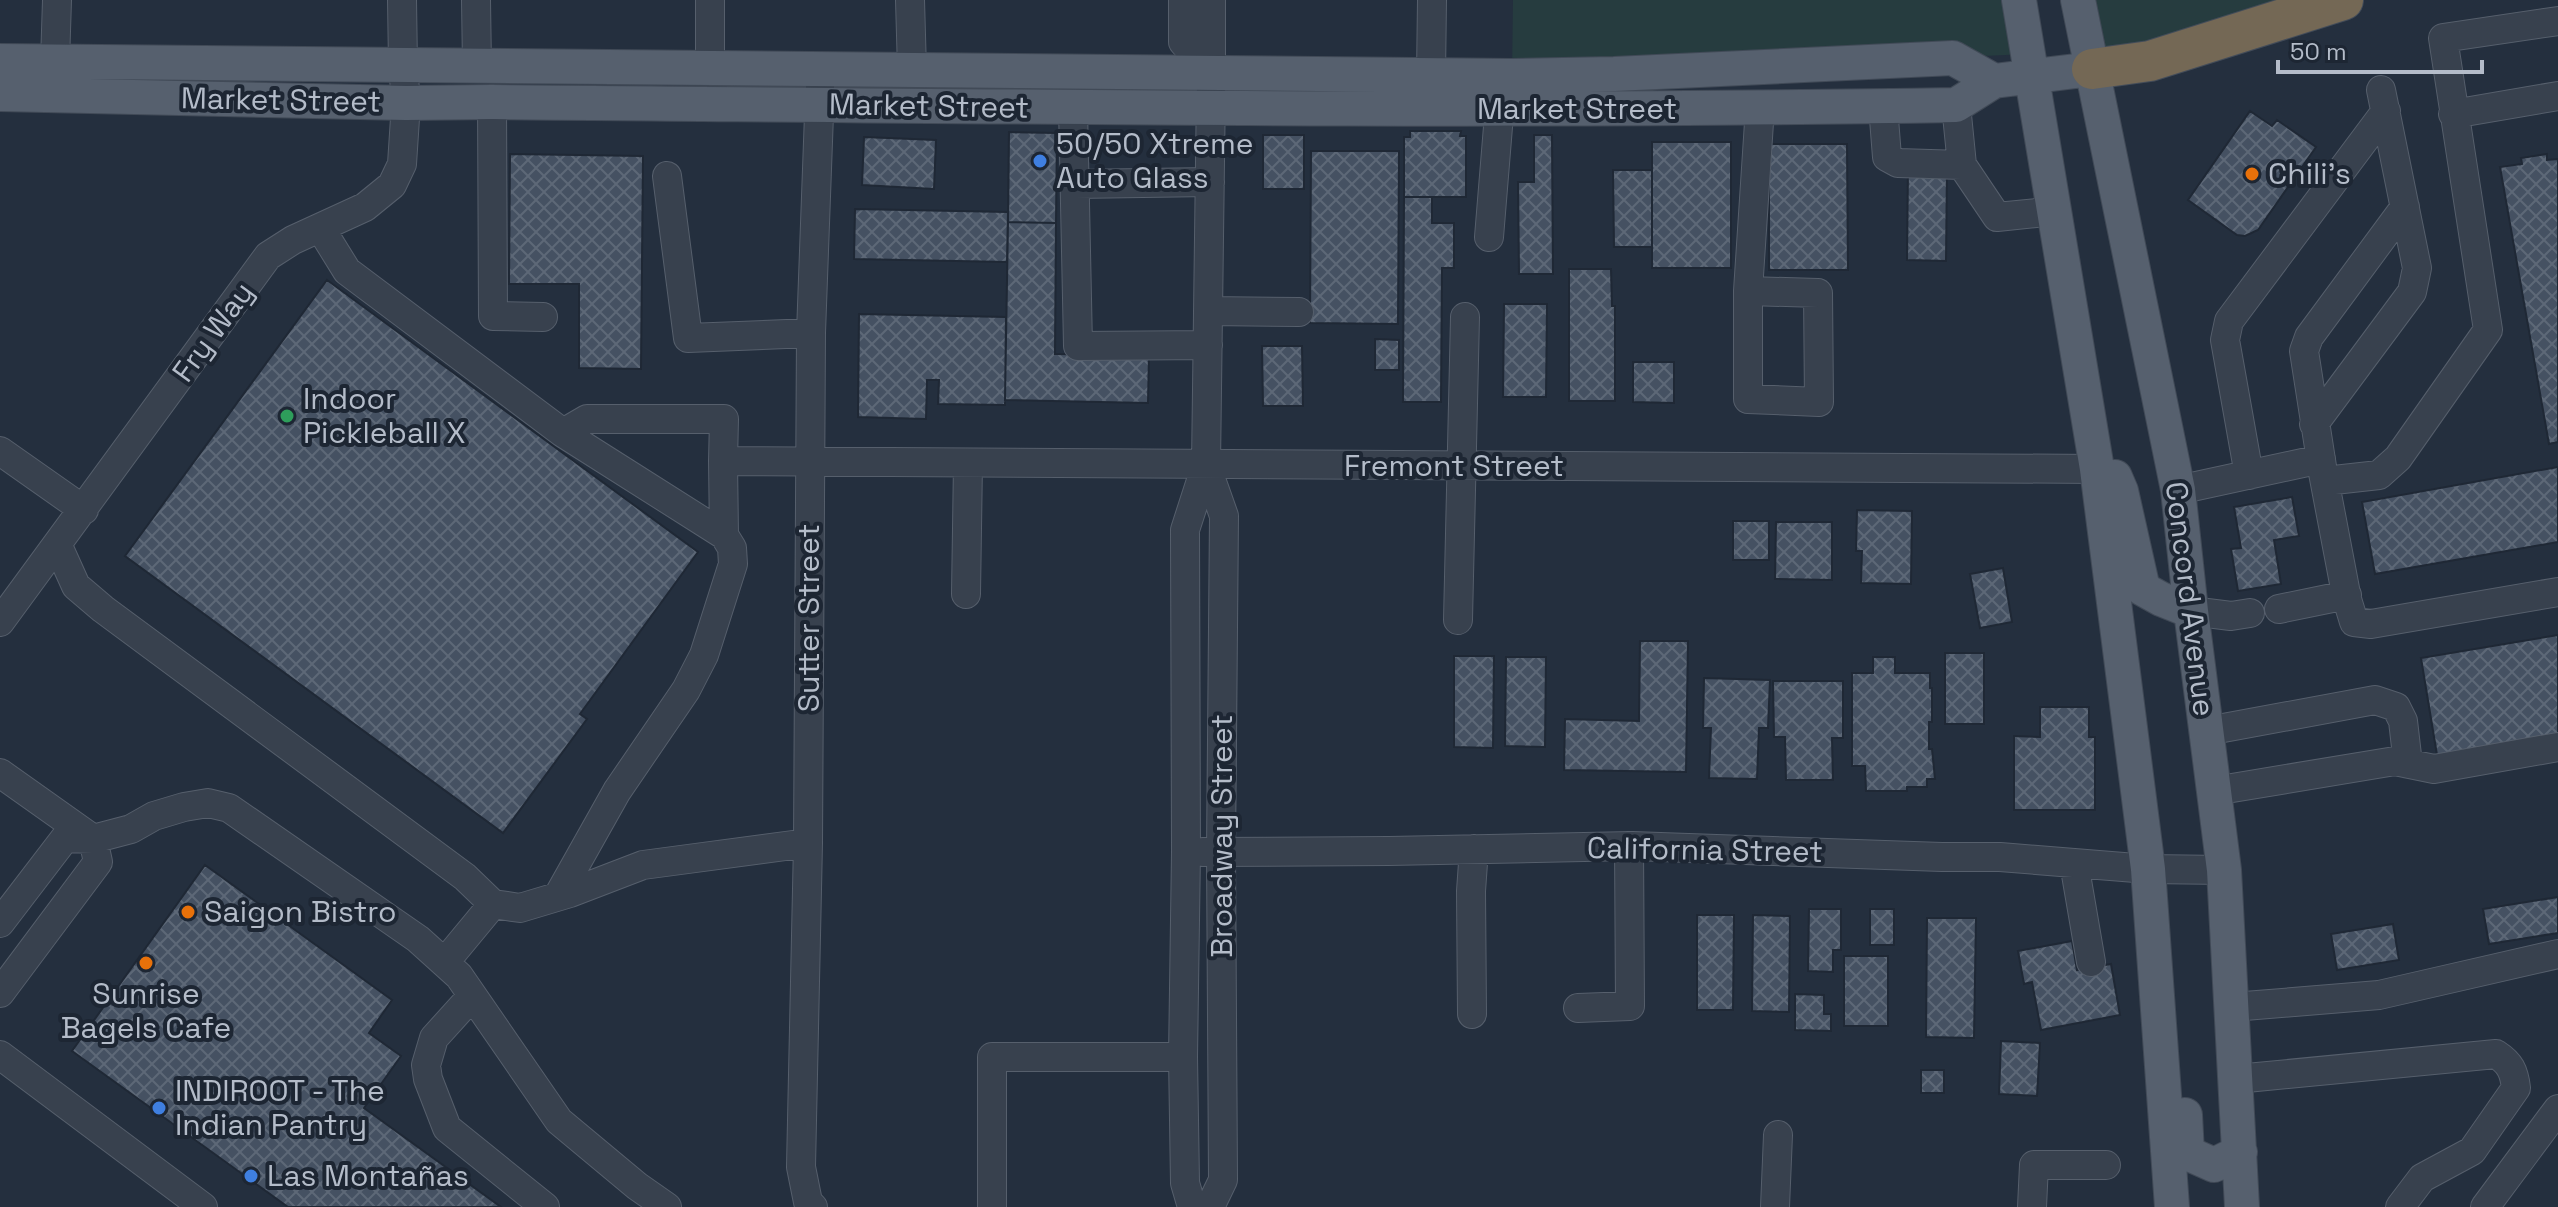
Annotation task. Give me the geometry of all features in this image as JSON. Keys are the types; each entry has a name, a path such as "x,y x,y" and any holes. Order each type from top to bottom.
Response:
{"highway":[{"path":"2092,69 2150,61 2343,0"}],"main road":[{"path":"2019,0 2097,469 2148,869 2172,1207"},
{"name":"Concord Avenue","path":"2078,0 2178,490 2224,870 2242,1207"},
{"name":"Market Street","path":"0,61 1501,76 1614,74 1953,58 1994,81"},
{"path":"1956,105 1994,81 2092,69"},
{"name":"Market Street","path":"0,94 406,103 1211,109 1500,110 1956,105"},
{"path":"2097,469 2113,474 2121,491 2143,589 2191,611"},
{"path":"2156,976 2182,1032 2187,1153 2214,1165 2240,1152"}],"street":[{"path":"55,62 57,0"},
{"name":"Fry Way","path":"0,622 268,256 293,240 365,207 392,185 402,164 406,103 402,0"},
{"path":"476,0 477,66"},
{"path":"710,0 710,69"},
{"path":"910,0 912,70"},
{"path":"1183,0 1183,42 1211,73"},
{"name":"Broadway Street","path":"1192,1207 1185,1183 1183,1057 1185,530 1206,465 1211,0"},
{"path":"1431,75 1432,0"},
{"path":"2178,490 2249,475 2323,470 2379,475 2398,458 2488,330 2443,38 2558,21"},
{"name":"Sutter Street","path":"813,1207 808,1202 801,1167 808,843 811,333 821,69"},
{"path":"1489,237 1501,76"},
{"path":"2453,114 2558,96"},
{"path":"2249,475 2225,340 2229,321 2384,101 2417,268 2412,292 2314,424"},
{"path":"492,102 493,316 543,317"},
{"path":"1956,105 1962,165 1997,217 2056,211"},
{"path":"1883,106 1887,157 1898,163 1962,165"},
{"path":"1748,291 1818,293 1819,402 1748,399 1748,291 1760,107"},
{"path":"1073,108 1078,346 1208,345"},
{"path":"667,176 688,338 811,333"},
{"path":"1075,184 1210,182"},
{"path":"2405,207 2309,337 2304,351 2314,424 2354,622 2371,624 2558,592"},
{"path":"321,229 347,271 563,433 724,535 732,548 733,564 704,655 686,690 617,791 558,896"},
{"path":"1208,311 1299,312"},
{"path":"1458,620 1465,317"},
{"path":"563,433 587,419 724,419 724,535"},
{"path":"0,451 84,510"},
{"name":"Fremont Street","path":"723,461 2097,469"},
{"path":"966,594 968,463"},
{"name":"Broadway Street","path":"1206,465 1224,516 1221,852 1223,1180 1210,1207"},
{"path":"58,546 76,586 103,609 465,877 493,904 520,908 643,865 808,843"},
{"path":"2279,609 2347,595"},
{"path":"2191,611 2231,616 2250,613"},
{"path":"2207,731 2375,700 2396,707 2403,721 2408,764"},
{"path":"2214,791 2395,761 2434,769 2558,747"},
{"path":"0,773 93,839 98,862 0,993"},
{"path":"0,923 65,838 93,839 131,829 154,816 184,807 208,803 229,808 418,939 445,962 459,976 559,1121 667,1207"},
{"path":"1578,1008 1630,1006 1629,846"},
{"name":"California Street","path":"1186,852 1629,846 2000,857 2148,869 2224,870"},
{"path":"1472,1014 1471,891 1474,849"},
{"path":"2074,863 2091,962"},
{"path":"445,962 493,904"},
{"path":"2232,1007 2379,995 2558,954"},
{"path":"472,996 434,1038 426,1065 428,1079 447,1128 545,1207"},
{"path":"2236,1079 2496,1054 2507,1061 2515,1074 2516,1088 2472,1151 2422,1178 2400,1207"},
{"path":"0,1055 203,1207"},
{"path":"992,1207 992,1057 1183,1057"},
{"path":"2485,1207 2558,1109"},
{"path":"1775,1207 1778,1135"},
{"path":"2032,1207 2034,1165 2106,1165"}],"green space":[{"path":"1513,0 2019,0 2029,54 1512,76"},
{"path":"2078,0 2343,0 2092,69"}],"building":[{"name":"Chili's","path":"2250,111 2272,126 2277,120 2316,147 2258,230 2245,236 2237,235 2188,200"},
{"path":"1410,131 1461,131 1460,136 1466,136 1466,197 1404,197 1404,137 1410,137"},
{"path":"1009,132 1057,133 1056,223 1008,222"},
{"path":"1263,135 1304,135 1304,189 1263,189"},
{"path":"1534,135 1552,135 1553,274 1519,274 1518,182 1534,182"},
{"path":"864,137 936,140 934,189 862,185"},
{"path":"1652,142 1731,142 1731,268 1652,268"},
{"path":"1769,144 1847,144 1848,270 1769,270"},
{"path":"1311,151 1399,151 1398,324 1310,323"},
{"path":"510,154 643,156 641,369 579,368 579,284 509,284"},
{"path":"2547,154 2547,160 2558,159 2558,442 2549,444 2500,167 2522,164 2521,158"},
{"path":"1908,166 1947,167 1946,261 1907,260"},
{"path":"1613,170 1652,170 1652,247 1614,247"},
{"path":"1404,197 1432,197 1432,223 1454,223 1454,268 1442,268 1441,402 1403,402"},
{"path":"855,209 1008,212 1007,262 854,259"},
{"path":"1008,222 1056,223 1055,354 1149,355 1148,403 1005,400"},
{"path":"1569,269 1611,269 1612,306 1615,306 1615,401 1569,401"},
{"path":"327,280 698,552 580,714 587,719 503,833 125,556"},
{"path":"1504,304 1547,304 1546,397 1503,397"},
{"path":"859,314 1006,317 1005,405 938,404 939,380 927,380 926,419 858,417"},
{"path":"1375,339 1399,340 1399,370 1375,370"},
{"path":"1262,346 1302,346 1303,406 1263,406"},
{"path":"1633,362 1674,362 1674,403 1633,402"},
{"path":"2558,467 2558,542 2375,574 2362,502"},
{"path":"2292,497 2299,536 2274,540 2281,584 2238,591 2231,549 2241,548 2234,507"},
{"path":"1857,510 1912,511 1911,584 1861,583 1862,551 1856,551"},
{"path":"1733,521 1769,521 1769,560 1733,560"},
{"path":"1776,522 1832,522 1832,580 1775,579"},
{"path":"2003,568 2012,622 1980,628 1970,574"},
{"path":"2558,635 2558,734 2437,755 2421,658"},
{"path":"1640,641 1688,641 1686,772 1564,770 1565,719 1639,721"},
{"path":"1945,653 1984,653 1984,724 1945,724"},
{"path":"1454,656 1494,656 1493,748 1454,747"},
{"path":"1506,657 1546,657 1545,747 1505,746"},
{"path":"1873,657 1895,657 1895,673 1930,673 1932,722 1929,722 1929,749 1932,749 1935,779 1927,779 1927,787 1907,787 1907,791 1866,791 1865,766 1852,766 1852,673 1873,673"},
{"path":"1704,678 1770,680 1768,728 1759,728 1757,779 1709,778 1711,728 1703,728"},
{"path":"1773,681 1843,681 1843,738 1832,738 1833,780 1786,780 1785,737 1774,737"},
{"path":"2040,707 2089,707 2089,737 2095,737 2095,810 2014,810 2014,736 2040,737"},
{"path":"205,865 392,1000 369,1033 401,1056 364,1108 501,1207 288,1207 72,1051"},
{"path":"2558,897 2558,933 2489,944 2483,909"},
{"path":"1809,909 1841,909 1841,950 1833,950 1833,972 1808,971"},
{"path":"1870,909 1894,909 1894,945 1870,945"},
{"path":"1697,915 1734,915 1733,1010 1697,1010"},
{"path":"1753,915 1790,916 1789,1012 1752,1011"},
{"path":"1927,918 1976,918 1974,1038 1926,1037"},
{"path":"2393,924 2399,960 2337,970 2331,934"},
{"path":"2072,941 2077,970 2111,964 2120,1015 2041,1030 2032,982 2024,984 2018,951"},
{"path":"1844,956 1888,956 1888,1026 1844,1026"},
{"path":"1795,994 1824,995 1824,1014 1831,1014 1831,1031 1795,1030"},
{"path":"2001,1041 2040,1043 2037,1096 1999,1094"},
{"path":"1921,1070 1944,1070 1944,1093 1921,1093"}],"place":[{"name":"50/50 Xtreme Auto Glass","path":"1040,161"},
{"name":"Chili's","path":"2252,174"},
{"name":"Indoor Pickleball X","path":"287,416"},
{"name":"Saigon Bistro","path":"188,912"},
{"name":"Sunrise Bagels Cafe","path":"146,963"},
{"name":"INDIROOT - The Indian Pantry","path":"159,1108"},
{"name":"Las Montañas","path":"251,1176"}]}
